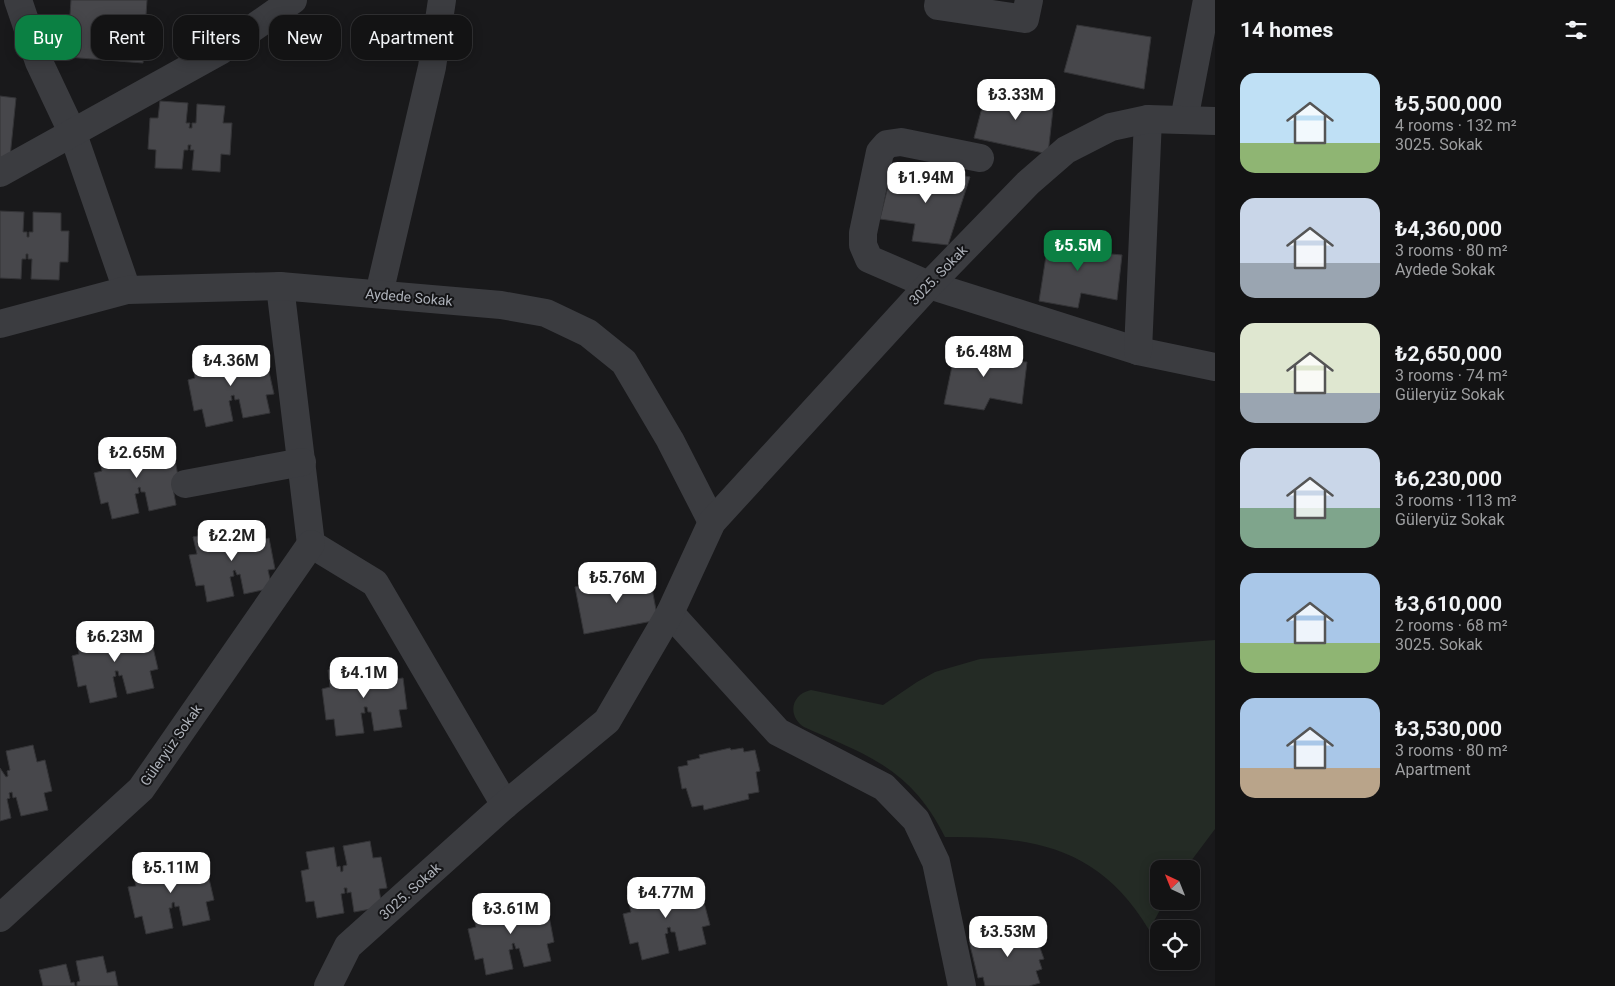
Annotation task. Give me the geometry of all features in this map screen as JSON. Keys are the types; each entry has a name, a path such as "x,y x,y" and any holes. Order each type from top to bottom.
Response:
{"street":[{"path":"18,0 39,62 73,134 127,290"},
{"path":"0,173 220,51 293,0"},
{"path":"379,294 432,66 442,0"},
{"path":"939,0 938,6 1025,20 1028,0"},
{"path":"1184,120 1207,0"},
{"path":"1138,351 1148,119"},
{"name":"3025. Sokak","path":"328,986 348,946 505,805 608,721 670,613 712,522 929,284 1028,183 1066,150 1111,127 1148,119 1215,121"},
{"path":"980,158 901,142 887,144 880,152 863,233 863,245 869,259 929,284 1138,351 1215,367"},
{"path":"280,286 311,544 375,583 505,805"},
{"name":"Aydede Sokak","path":"0,324 127,290 280,286 500,305 546,313 588,333 624,362 670,440 712,522"},
{"path":"185,484 302,462"},
{"name":"Güleryüz Sokak","path":"0,918 141,789 311,544"},
{"path":"670,613 778,732 884,787 916,820 936,862 962,986"}],"shaded area":[{"path":"1215,640 1215,829 1192,860 1150,860 1150,910 1160,910 1155,920 1150,920 1149,930 1130,902 1109,881 1087,864 1062,852 1036,844 1008,840 978,837 945,837 932,814 918,795 903,780 886,767 868,757 804,727 793,712 799,696 811,690 883,705 935,672 980,659"}],"building":[{"path":"71,0 147,0 146,15 91,15 91,59 81,58 81,15 70,15"},
{"path":"1077,25 1151,37 1144,89 1064,72"},
{"path":"105,60 143,60 143,63"},
{"path":"987,89 1054,100 1048,154 974,138"},
{"path":"0,96 16,98 9,167 0,166"},
{"path":"160,101 188,103 186,123 190,123 189,128 192,128 192,123 196,123 197,104 225,106 223,123 232,123 230,155 221,154 220,172 192,170 194,150 190,150 191,145 188,145 188,150 184,150 182,169 155,168 156,150 148,149 150,118 158,118"},
{"path":"932,169 970,177 948,245 912,241 915,224 880,219 892,170 923,183"},
{"path":"0,211 24,212 23,232 27,232 27,237 29,237 29,232 33,232 33,212 61,213 61,231 69,231 68,262 60,262 59,280 31,279 32,259 28,259 28,254 26,254 26,259 22,259 21,279 0,278"},
{"path":"1049,237 1090,238 1090,252 1122,255 1117,300 1081,293 1078,308 1039,301"},
{"path":"957,343 996,348 993,361 1027,362 1022,404 990,398 984,410 944,404"},
{"path":"255,347 259,365 267,363 274,394 266,395 270,413 243,418 239,399 235,400 234,395 231,396 232,400 229,401 233,421 206,427 202,409 194,411 188,380 195,378 192,361 219,356 223,375 227,374 228,379 230,379 229,373 233,373 228,353"},
{"path":"162,440 166,457 174,455 180,486 173,488 176,505 149,511 145,492 141,492 140,487 138,488 139,493 135,494 139,513 112,519 108,502 101,504 94,473 102,471 98,454 125,448 130,467 133,466 134,472 137,471 136,466 139,465 135,446"},
{"path":"257,522 261,540 269,538 275,569 268,570 272,588 244,594 240,574 237,575 235,570 233,571 234,576 230,577 234,596 207,602 204,585 196,586 189,555 197,554 193,537 220,531 225,550 228,549 229,554 232,554 231,549 234,548 230,529"},
{"path":"649,573 658,620 584,634 575,587"},
{"path":"139,623 143,640 151,639 158,669 150,671 154,688 127,694 122,675 119,676 118,671 115,671 116,676 113,677 117,697 90,703 86,685 78,687 72,656 79,654 76,637 103,631 107,650 111,650 111,655 114,655 113,649 116,648 112,629"},
{"path":"392,661 395,679 403,678 407,709 399,710 402,727 374,731 371,712 368,712 367,707 364,707 365,713 361,713 364,733 336,736 334,719 326,720 322,689 330,687 328,670 355,666 358,686 362,686 362,691 365,690 364,685 368,685 365,665"},
{"path":"33,745 37,762 45,760 52,791 44,793 48,810 21,816 16,797 13,798 12,792 9,793 10,798 7,799 11,818 0,821 0,768 6,777 8,776 7,771 10,770 6,751"},
{"path":"730,748 731,750 743,748 744,752 755,750 760,771 756,772 759,792 748,794 749,799 704,810 703,805 692,807 686,788 682,789 678,767 688,765 687,761 700,758 699,755"},
{"path":"370,841 373,858 381,857 387,888 379,889 382,907 354,912 351,892 347,893 347,888 344,888 345,893 341,894 344,913 317,918 314,901 306,902 301,871 309,869 306,852 334,847 337,867 340,866 341,872 343,871 343,866 347,865 343,846"},
{"path":"196,854 199,871 207,870 214,900 206,902 210,920 183,926 179,906 175,907 174,902 172,903 172,908 169,908 173,928 146,934 142,916 135,918 128,887 136,886 132,869 159,862 163,882 167,881 168,886 171,886 169,881 173,880 169,860"},
{"path":"691,879 695,896 702,895 710,925 702,927 706,944 679,951 675,932 671,932 670,927 667,928 668,933 665,934 669,953 642,960 638,942 630,944 623,914 631,912 627,895 654,888 659,907 666,911 665,906 668,905 663,886"},
{"path":"536,896 540,913 548,911 554,942 547,944 551,961 524,967 519,948 516,949 514,943 512,944 513,949 509,950 513,969 486,975 483,958 475,960 468,929 476,927 472,910 500,904 504,923 507,923 508,928 511,927 510,922 513,921 509,902"},
{"path":"1031,923 1044,959 1039,960 1042,969 1036,971 1040,983 1029,986 985,986 983,977 978,978 969,941 987,936 987,939"},
{"path":"103,956 107,973 115,971 118,986 77,986 77,982 80,981 76,961"},
{"path":"66,964 71,983 74,982 75,986 43,986 39,970"}]}
